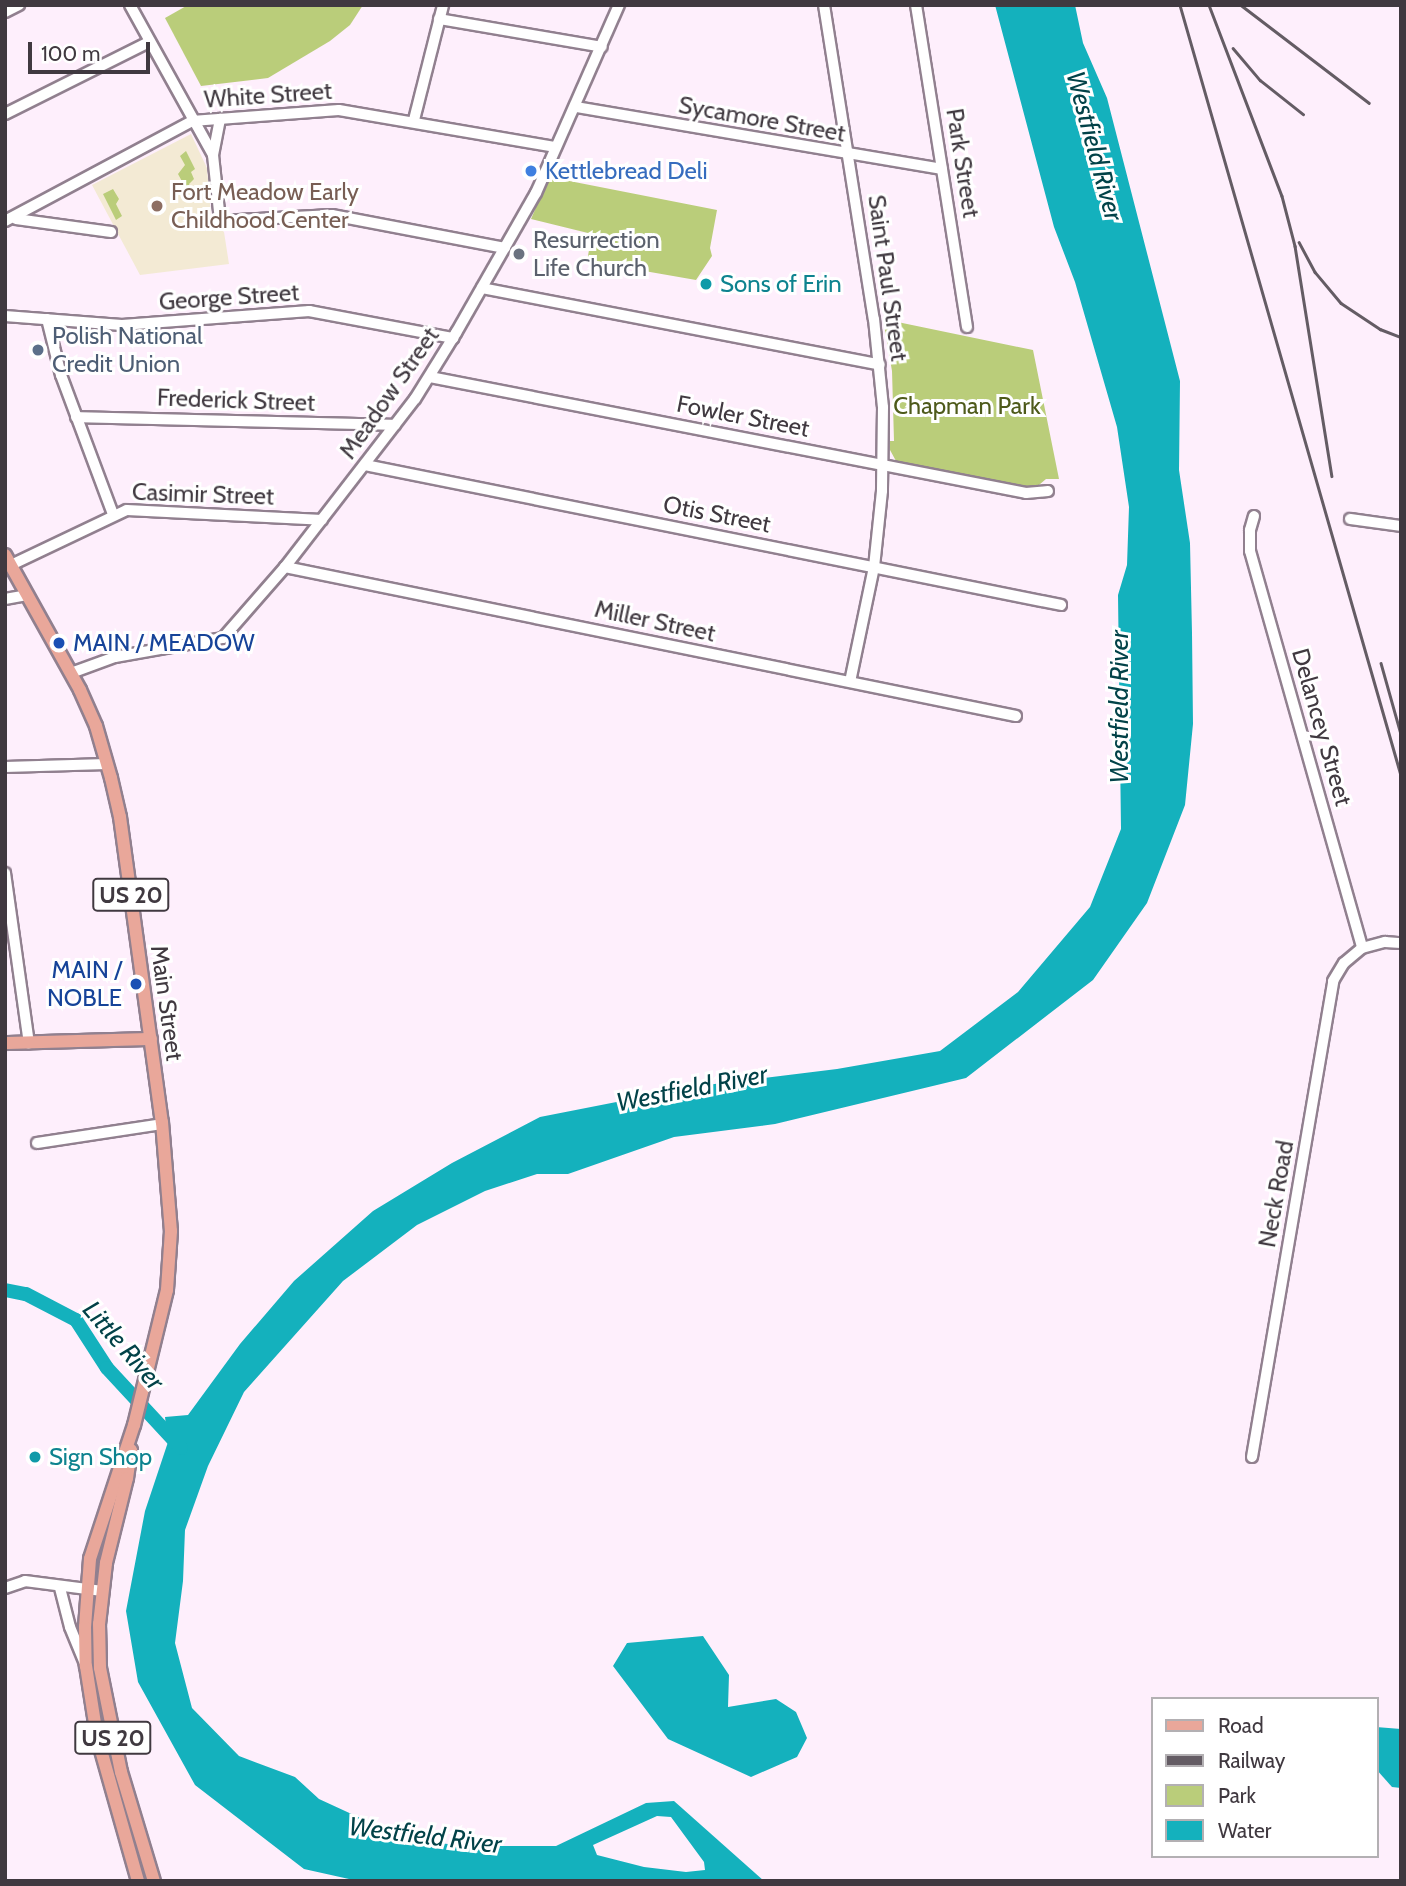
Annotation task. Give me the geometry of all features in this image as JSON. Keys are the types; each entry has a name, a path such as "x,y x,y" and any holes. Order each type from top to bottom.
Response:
{"main road":[{"name":"Main Street","path":"8,560 91,714 120,817 162,1124 170,1263 153,1357 134,1425"},
{"path":"5,1044 151,1039"},
{"name":"US 20","path":"134,1425 90,1559 86,1666 97,1736 138,1881"},
{"name":"US 20","path":"134,1425 127,1478 102,1591 99,1624 103,1692 121,1772 154,1881"}],"street":[{"path":"5,12 19,5"},
{"path":"130,5 213,155"},
{"path":"414,120 443,5"},
{"name":"Meadow Street","path":"71,673 106,659 223,638 285,567 430,377 505,248 576,107 619,5"},
{"name":"Saint Paul Street","path":"824,5 880,365 883,463 874,567 850,682"},
{"name":"Park Street","path":"916,5 967,327"},
{"path":"439,19 602,47"},
{"path":"5,114 149,42"},
{"name":"Sycamore Street","path":"576,107 942,169"},
{"name":"White Street","path":"10,220 192,121 339,110 414,120 556,147"},
{"path":"220,119 213,155 220,221 332,215 505,248"},
{"path":"10,220 111,232"},
{"path":"482,288 880,365"},
{"name":"George Street","path":"5,316 133,325 309,311 453,338"},
{"path":"47,319 57,363 113,514"},
{"name":"Fowler Street","path":"430,377 883,463 1026,493 1048,491"},
{"name":"Frederick Street","path":"76,417 395,425"},
{"name":"Otis Street","path":"365,465 1061,605"},
{"name":"Casimir Street","path":"8,560 113,514 135,510 322,520"},
{"name":"Delancey Street","path":"1254,516 1250,530 1250,551 1362,948"},
{"path":"1350,519 1401,526"},
{"name":"Miller Street","path":"285,567 1016,716"},
{"path":"5,598 27,595"},
{"path":"5,767 107,764"},
{"path":"5,873 29,1043"},
{"path":"1362,948 1385,942 1401,943"},
{"name":"Neck Road","path":"1252,1457 1333,981 1344,963 1362,948"},
{"path":"37,1143 162,1124"},
{"path":"5,1588 26,1581 60,1588 102,1591"},
{"path":"60,1588 73,1636 86,1666"}],"shaded area":[{"name":"Fort Meadow Early Childhood Center","path":"191,134 207,168 211,216 213,222 224,232 229,264 140,275 92,185"}],"green space":[{"path":"188,5 363,5 350,25 330,41 268,78 201,86 165,18"},
{"path":"186,151 195,169 191,172 194,179 189,184 191,188 184,185 178,174 185,165 180,156"},
{"path":"549,177 717,210 710,248 712,256 696,280 587,261 592,234 531,219"},
{"path":"113,189 119,199 116,204 122,216 116,220 103,194"},
{"name":"Chapman Park","path":"883,319 1033,350 1059,479 1046,479 1033,490 896,461 890,450 890,441 894,441 892,371"}],"water":[{"name":"Westfield River","path":"995,5 1075,5 1083,43 1107,98 1180,381 1179,470 1190,543 1193,724 1185,805 1147,903 1093,980 966,1078 775,1124 674,1137 568,1174 537,1174 485,1191 417,1225 343,1281 244,1392 208,1466 185,1530 183,1581 175,1643 192,1708 239,1756 295,1777 319,1799 408,1840 468,1846 556,1846 646,1803 674,1801 764,1881 358,1881 304,1869 195,1785 138,1682 126,1611 145,1511 168,1442 165,1417 188,1415 240,1344 294,1281 373,1211 452,1163 540,1117 698,1086 837,1069 940,1051 1018,992 1090,907 1121,829 1118,595 1127,565 1129,507 1117,427 1075,282 1054,227","holes":["657,1816 671,1817 704,1862 705,1870 686,1872 644,1867 597,1855 593,1845"]},
{"path":"703,1636 729,1675 728,1707 776,1699 796,1712 807,1738 797,1757 751,1777 668,1739 613,1666 627,1643"},
{"path":"1378,1727 1401,1729 1401,1788 1392,1787 1378,1771"}],"waterway":[{"name":"Little River","path":"5,1290 26,1294 76,1320 107,1368 181,1448"}],"railway":[{"path":"1180,5 1401,775"},
{"path":"1209,5 1282,196 1295,246 1332,476"},
{"path":"1241,5 1369,103"},
{"path":"1233,48 1260,80 1303,114"},
{"path":"1299,242 1315,272 1341,303 1380,329 1401,337"},
{"path":"1381,663 1401,734"}],"place":[{"name":"Kettlebread Deli","path":"531,171"},
{"name":"Fort Meadow Early Childhood Center","path":"157,206"},
{"name":"Resurrection Life Church","path":"519,254"},
{"name":"Sons of Erin","path":"706,284"},
{"name":"Polish National Credit Union","path":"38,350"},
{"name":"MAIN / MEADOW","path":"59,643"},
{"name":"MAIN / NOBLE","path":"136,984"},
{"name":"Sign Shop","path":"35,1457"}]}
